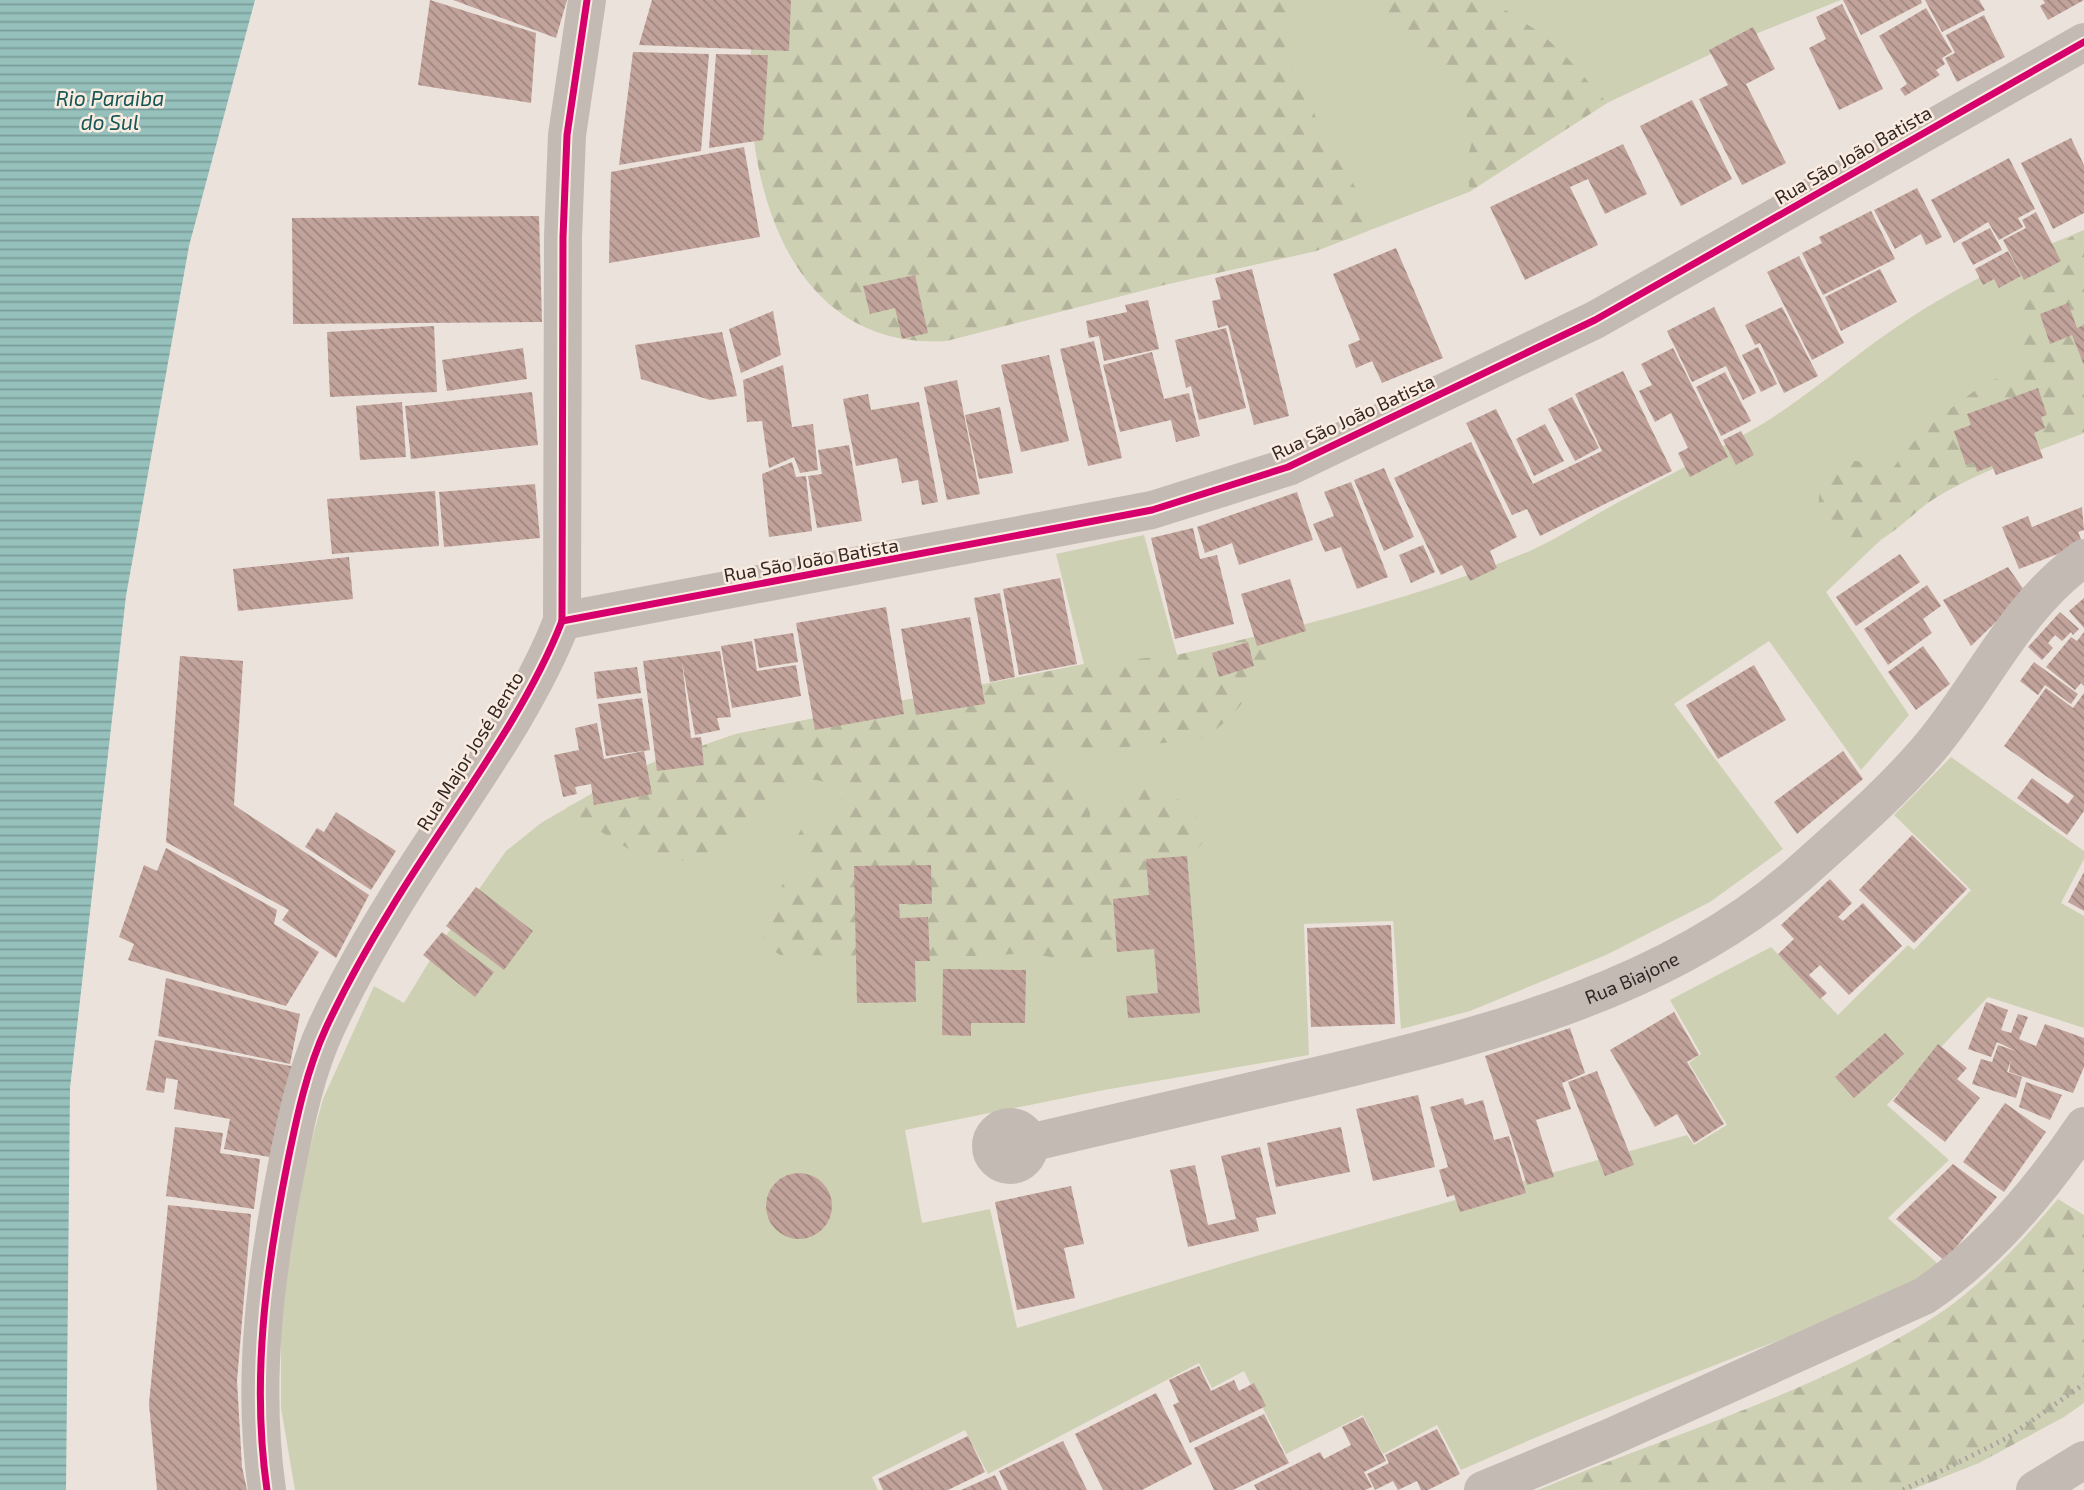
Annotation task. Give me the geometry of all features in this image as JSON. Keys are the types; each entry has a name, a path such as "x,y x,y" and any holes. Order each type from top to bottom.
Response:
{"street":[{"name":"Rua Major José Bento","path":"267,1490 260,1440 259,1383 270,1255 298,1116 311,1068 325,1029 391,908 503,732 550,652 562,621 567,135 587,0"},
{"name":"Rua São João Batista","path":"562,621 1152,510 1288,467 1595,320 2084,42"},
{"name":"Rua Biajone","path":"1029,1143 1461,1039 1622,984 1699,944 1748,914 1797,876 1881,799 1927,751 2042,594 2084,558"},
{"path":"1483,1490 1611,1437 1924,1296 1960,1270 2007,1225 2084,1126"},
{"path":"2035,1490 2084,1460"}],"green space":[{"path":"757,0 1841,0 1745,38 1607,103 1469,192 1316,251 1168,284 946,341 886,335 838,311 801,273 775,224 759,169 751,111 751,53"},
{"path":"757,0 1290,0 1284,33 1292,62 1327,143 1363,199 1368,231 1316,251 1168,284 946,341 886,335 838,311 801,273 775,225 759,169 751,111 751,54"},
{"path":"1370,0 1490,0 1539,32 1563,53 1607,103 1469,192 1469,152 1474,135 1458,95 1441,67 1410,44"},
{"path":"2084,230 2084,433 1990,470 1936,497 1892,530 1826,592 1909,715 1861,770 1769,641 1674,704 1783,849 1710,902 1606,955 1470,1011 1401,1029 1393,921 1304,924 1309,1055 1104,1090 905,1130 922,1223 990,1209 1017,1328 1256,1256 1687,1135 1694,1145 1727,1125 1689,1063 1701,1054 1670,1000 1771,947 1838,1015 1908,945 1914,950 1971,890 1894,815 1951,757 2084,851 2084,859 2061,903 2084,916 2084,1028 1988,997 1887,1105 1949,1160 1888,1218 1938,1264 1917,1279 1848,1314 1606,1409 1461,1470 1437,1425 1383,1454 1363,1415 1286,1454 1244,1371 1212,1388 1199,1363 988,1474 965,1430 872,1477 878,1490 295,1490 281,1408 281,1326 306,1161 323,1099 374,986 404,1003 438,947 506,851 541,823 608,784 652,763 736,734 1084,664 1056,554 1144,535 1177,655 1357,610 1489,567 1532,550 1764,423 1891,331 1973,281"},
{"path":"2084,230 2084,433 1954,487 1927,503 1882,539 1861,546 1840,543 1826,530 1819,511 1820,490 1827,472 1841,462 1861,462 1887,479 1904,453 1936,421 1973,392 2011,369 2022,351 2013,305 2015,295 2041,261"},
{"path":"1279,631 1249,693 1228,719 1200,739 1034,757 1057,782 1073,785 1089,802 1091,827 1107,824 1129,793 1144,784 1165,792 1190,809 1208,836 1131,933 1094,957 1069,960 1027,953 985,956 780,955 768,947 760,927 774,906 783,883 799,882 813,875 801,856 796,839 803,826 821,819 837,823 843,793 820,781 801,780 783,788 720,849 691,860 654,859 644,856 621,845 566,808 652,763 736,734 1085,664 1177,655"},
{"path":"2058,1199 2084,1215 2084,1403 2064,1417 1979,1463 1911,1490 1538,1490 1788,1392 1885,1346 1931,1319 1966,1294 2014,1248"}],"water":[{"name":"Rio Paraiba do Sul","path":"0,0 255,0 189,246 126,596 70,1088 66,1490 0,1490"}],"building":[{"path":"430,0 536,33 531,103 418,85"},
{"path":"453,0 567,0 556,38"},
{"path":"652,0 791,0 789,51 639,45"},
{"path":"1843,0 1921,0 1922,3 1861,35"},
{"path":"1925,0 1979,0 1985,10 1942,32"},
{"path":"2043,0 2084,0 2048,20 2040,6 2045,3"},
{"path":"1842,4 1883,89 1839,110 1809,48 1826,39 1816,17"},
{"path":"1926,8 1952,52 1942,58 1945,64 1936,70 1940,75 1905,96 1900,89 1907,84 1879,36"},
{"path":"1984,15 2005,57 1957,82 1945,58 1955,53 1946,35"},
{"path":"1753,27 1775,69 1746,84 1786,163 1742,185 1699,99 1728,85 1709,50"},
{"path":"633,52 709,54 701,151 619,165"},
{"path":"716,54 768,55 763,140 709,148"},
{"path":"1692,100 1732,179 1681,206 1640,126"},
{"path":"2071,138 2084,165 2084,213 2053,229 2021,163"},
{"path":"1623,144 1647,194 1605,214 1588,179 1570,187 1598,245 1525,280 1490,207"},
{"path":"744,147 760,237 609,263 611,172"},
{"path":"2009,158 2035,209 2018,218 2023,227 1999,240 1988,222 1954,243 1931,200"},
{"path":"1917,188 1942,237 1926,245 1921,234 1895,249 1874,210"},
{"path":"1871,211 1895,259 1823,295 1802,253 1822,243 1819,237"},
{"path":"2036,212 2061,261 2024,280 2003,240 2026,228 2022,220"},
{"path":"539,216 542,322 293,324 292,218"},
{"path":"1990,228 2002,250 1973,265 1961,243"},
{"path":"1396,248 1443,358 1382,383 1372,361 1356,368 1348,345 1360,340 1333,274"},
{"path":"2008,251 2021,276 1999,288 1994,279 1983,285 1975,269"},
{"path":"1799,256 1844,343 1812,360 1767,272"},
{"path":"1252,269 1289,416 1254,425 1228,325 1218,328 1212,301 1221,299 1215,278"},
{"path":"1880,269 1897,302 1841,331 1825,297"},
{"path":"915,275 928,333 902,339 895,308 870,314 863,286"},
{"path":"1148,300 1159,349 1104,361 1099,336 1089,338 1086,321 1127,312 1125,305"},
{"path":"2068,303 2077,328 2084,325 2084,365 2072,335 2050,344 2040,314"},
{"path":"1714,307 1756,393 1743,400 1726,366 1692,382 1667,331"},
{"path":"1782,307 1818,376 1784,393 1760,343 1755,345 1745,325"},
{"path":"773,311 781,355 741,373 729,329"},
{"path":"434,326 437,392 330,397 327,332"},
{"path":"1226,328 1246,408 1199,420 1191,386 1186,388 1175,340"},
{"path":"722,332 737,396 710,400 641,379 635,345"},
{"path":"1094,341 1122,458 1088,466 1060,349"},
{"path":"1758,347 1777,384 1761,392 1742,355"},
{"path":"523,348 527,379 447,391 442,360"},
{"path":"1673,348 1728,457 1690,477 1678,453 1688,448 1671,413 1655,422 1639,391 1652,385 1641,364"},
{"path":"1152,352 1164,399 1189,393 1200,436 1176,442 1171,420 1120,432 1103,365"},
{"path":"1049,355 1069,441 1021,452 1001,365"},
{"path":"783,365 792,427 813,424 818,470 800,473 794,457 769,468 762,421 747,422 743,380"},
{"path":"1623,371 1672,471 1540,536 1527,509 1512,515 1466,423 1496,409 1533,484 1602,451 1575,394"},
{"path":"1725,372 1751,421 1721,436 1696,387"},
{"path":"957,380 980,494 947,500 924,387"},
{"path":"2038,388 2047,415 2041,417 2045,428 2034,433 2043,458 1996,475 1992,466 1977,472 1974,462 1966,465 1954,431 1971,425 1967,414"},
{"path":"532,392 538,445 411,459 405,406"},
{"path":"868,394 871,410 919,402 938,502 922,505 918,480 902,483 897,458 856,466 843,399"},
{"path":"1572,397 1599,448 1575,461 1548,409"},
{"path":"402,402 406,457 360,460 356,406"},
{"path":"1000,407 1013,473 979,479 965,415"},
{"path":"1545,424 1564,461 1534,476 1516,439"},
{"path":"1741,431 1754,455 1736,465 1723,440"},
{"path":"1471,442 1517,537 1490,551 1497,568 1470,581 1462,565 1441,575 1394,478"},
{"path":"849,445 862,521 817,528 808,476 822,474 818,450"},
{"path":"792,462 796,477 806,476 812,531 769,537 762,474"},
{"path":"1384,468 1414,537 1384,551 1354,480"},
{"path":"1351,482 1388,577 1357,589 1341,547 1325,552 1313,524 1334,516 1324,492"},
{"path":"535,484 540,538 444,547 439,492"},
{"path":"435,491 439,546 332,554 327,499"},
{"path":"1297,492 1313,540 1239,565 1232,543 1205,553 1197,527"},
{"path":"2082,507 2084,530 2078,532 2083,544 2019,569 2002,527 2028,516 2032,527"},
{"path":"1193,528 1200,559 1217,555 1234,624 1175,639 1151,538"},
{"path":"1423,545 1435,572 1411,583 1399,555"},
{"path":"1900,554 1920,582 1856,626 1836,597"},
{"path":"349,557 353,599 238,611 233,569"},
{"path":"2008,567 2026,593 1971,646 1943,600"},
{"path":"1060,578 1077,664 1019,675 1003,589"},
{"path":"1290,579 1306,631 1257,646 1241,594"},
{"path":"1927,585 1941,606 1923,619 1932,633 1888,665 1864,629"},
{"path":"1000,593 1015,677 990,682 974,598"},
{"path":"2084,598 2084,628 2069,611"},
{"path":"886,607 904,714 815,730 796,623"},
{"path":"2060,612 2079,629 2073,635 2071,632 2062,641 2055,635 2048,643 2053,648 2042,660 2028,647"},
{"path":"970,617 985,704 916,715 901,629"},
{"path":"2084,632 2084,686 2081,683 2075,690 2046,667 2071,637 2077,641"},
{"path":"793,633 798,662 759,668 754,639"},
{"path":"752,641 757,671 796,665 801,696 732,708 721,646"},
{"path":"1248,642 1254,666 1219,677 1212,653"},
{"path":"1923,646 1950,684 1916,710 1888,672"},
{"path":"720,651 731,717 717,718 720,730 695,735 682,662 691,738 701,737 704,765 657,771 643,661"},
{"path":"180,656 243,661 234,805 369,895 336,958 282,920 289,910 166,842"},
{"path":"2034,662 2078,694 2071,704 2045,685 2038,695 2020,681"},
{"path":"1754,665 1786,720 1718,759 1686,705"},
{"path":"637,667 641,693 597,699 594,672"},
{"path":"2046,688 2073,708 2084,693 2084,811 2067,835 2017,798 2032,778 2068,804 2074,796 2004,746"},
{"path":"642,698 650,750 606,756 598,704"},
{"path":"597,723 604,759 644,751 652,794 594,805 591,784 575,787 577,794 563,797 554,755 579,750 575,728"},
{"path":"1843,751 1863,779 1797,834 1774,802"},
{"path":"336,812 396,851 371,890 305,847 317,828 324,832"},
{"path":"1912,835 1967,889 1914,943 1859,890"},
{"path":"166,848 277,910 274,924 319,952 286,1006 128,960 134,944 119,937 144,865 157,871"},
{"path":"1187,856 1200,1013 1128,1018 1126,996 1158,993 1154,949 1117,952 1113,899 1149,895 1146,859"},
{"path":"931,865 932,904 899,904 900,918 928,917 930,961 915,961 916,1002 857,1003 854,866"},
{"path":"2084,872 2084,911 2068,902"},
{"path":"1830,879 1852,903 1838,917 1843,921 1863,903 1902,946 1849,995 1820,965 1809,975 1827,993 1820,999 1778,954 1794,939 1781,925"},
{"path":"476,887 533,931 504,970 446,926"},
{"path":"1391,925 1395,1024 1311,1027 1307,928"},
{"path":"442,932 494,972 475,997 423,955"},
{"path":"943,969 1026,970 1025,1023 971,1023 971,1036 942,1035"},
{"path":"166,978 300,1014 290,1064 158,1036"},
{"path":"1986,1002 2008,1010 2001,1030 2011,1033 2018,1014 2028,1017 2019,1039 2036,1046 2045,1024 2084,1038 2084,1067 2073,1093 2009,1072 2011,1060 2007,1072 2022,1077 2016,1098 1972,1084 1981,1059 1992,1062 1998,1045 2016,1051 1997,1042 1991,1057 1968,1049"},
{"path":"1674,1012 1699,1055 1687,1062 1724,1124 1694,1143 1677,1114 1655,1127 1610,1050"},
{"path":"1570,1028 1585,1073 1562,1083 1571,1109 1536,1120 1554,1177 1527,1185 1485,1056"},
{"path":"1885,1033 1904,1054 1854,1098 1835,1077"},
{"path":"155,1040 296,1067 280,1159 224,1149 230,1119 174,1109 178,1080 166,1078 164,1093 146,1090"},
{"path":"1938,1044 1967,1068 1957,1079 1980,1098 1945,1142 1893,1101"},
{"path":"1597,1071 1634,1165 1605,1176 1568,1082"},
{"path":"2026,1082 2062,1095 2050,1120 2019,1107"},
{"path":"1418,1095 1435,1167 1373,1181 1356,1109"},
{"path":"1463,1098 1465,1105 1483,1100 1494,1140 1509,1136 1526,1193 1460,1212 1454,1195 1447,1197 1439,1170 1448,1167 1430,1107"},
{"path":"2005,1103 2046,1132 2004,1192 1963,1162"},
{"path":"175,1127 223,1133 220,1153 260,1159 254,1209 166,1196"},
{"path":"1341,1127 1350,1172 1276,1187 1267,1143"},
{"path":"1260,1147 1276,1214 1256,1218 1259,1231 1188,1247 1170,1170 1195,1165 1208,1225 1236,1219 1221,1156"},
{"path":"1953,1164 1997,1197 1945,1261 1896,1219"},
{"path":"792,1173 806,1173 818,1178 827,1187 832,1206 830,1219 823,1230 806,1239 792,1239 780,1234 771,1225 766,1213 766,1199 771,1187 780,1178"},
{"path":"1071,1186 1084,1244 1064,1248 1075,1298 1017,1310 995,1202"},
{"path":"168,1205 251,1214 237,1381 242,1467 247,1490 157,1490 149,1404"},
{"path":"1199,1366 1211,1391 1234,1380 1239,1391 1254,1383 1266,1406 1190,1443 1173,1405 1179,1402 1169,1380"},
{"path":"1156,1393 1192,1464 1142,1490 1103,1490 1075,1434"},
{"path":"1264,1414 1289,1463 1233,1490 1214,1490 1194,1448"},
{"path":"1363,1417 1386,1461 1364,1472 1372,1487 1365,1490 1257,1490 1254,1485 1320,1452 1324,1459 1351,1445 1342,1427"},
{"path":"1437,1429 1460,1474 1428,1490 1421,1490 1417,1481 1398,1490 1393,1481 1375,1490 1367,1474 1389,1463 1385,1455"},
{"path":"968,1436 985,1472 948,1490 883,1490 878,1479"},
{"path":"1063,1441 1087,1490 1008,1490 999,1471"},
{"path":"995,1475 1002,1490 961,1490"}],"railway":[{"path":"1903,1490 2007,1438 2084,1384"}],"cycle path":[{"path":"267,1490 260,1407 267,1283 288,1160 313,1060 333,1013 383,922 506,731 546,658 562,621 563,237 567,135 587,0"},
{"path":"562,621 1152,510 1288,467 1595,320 2084,42"}]}
